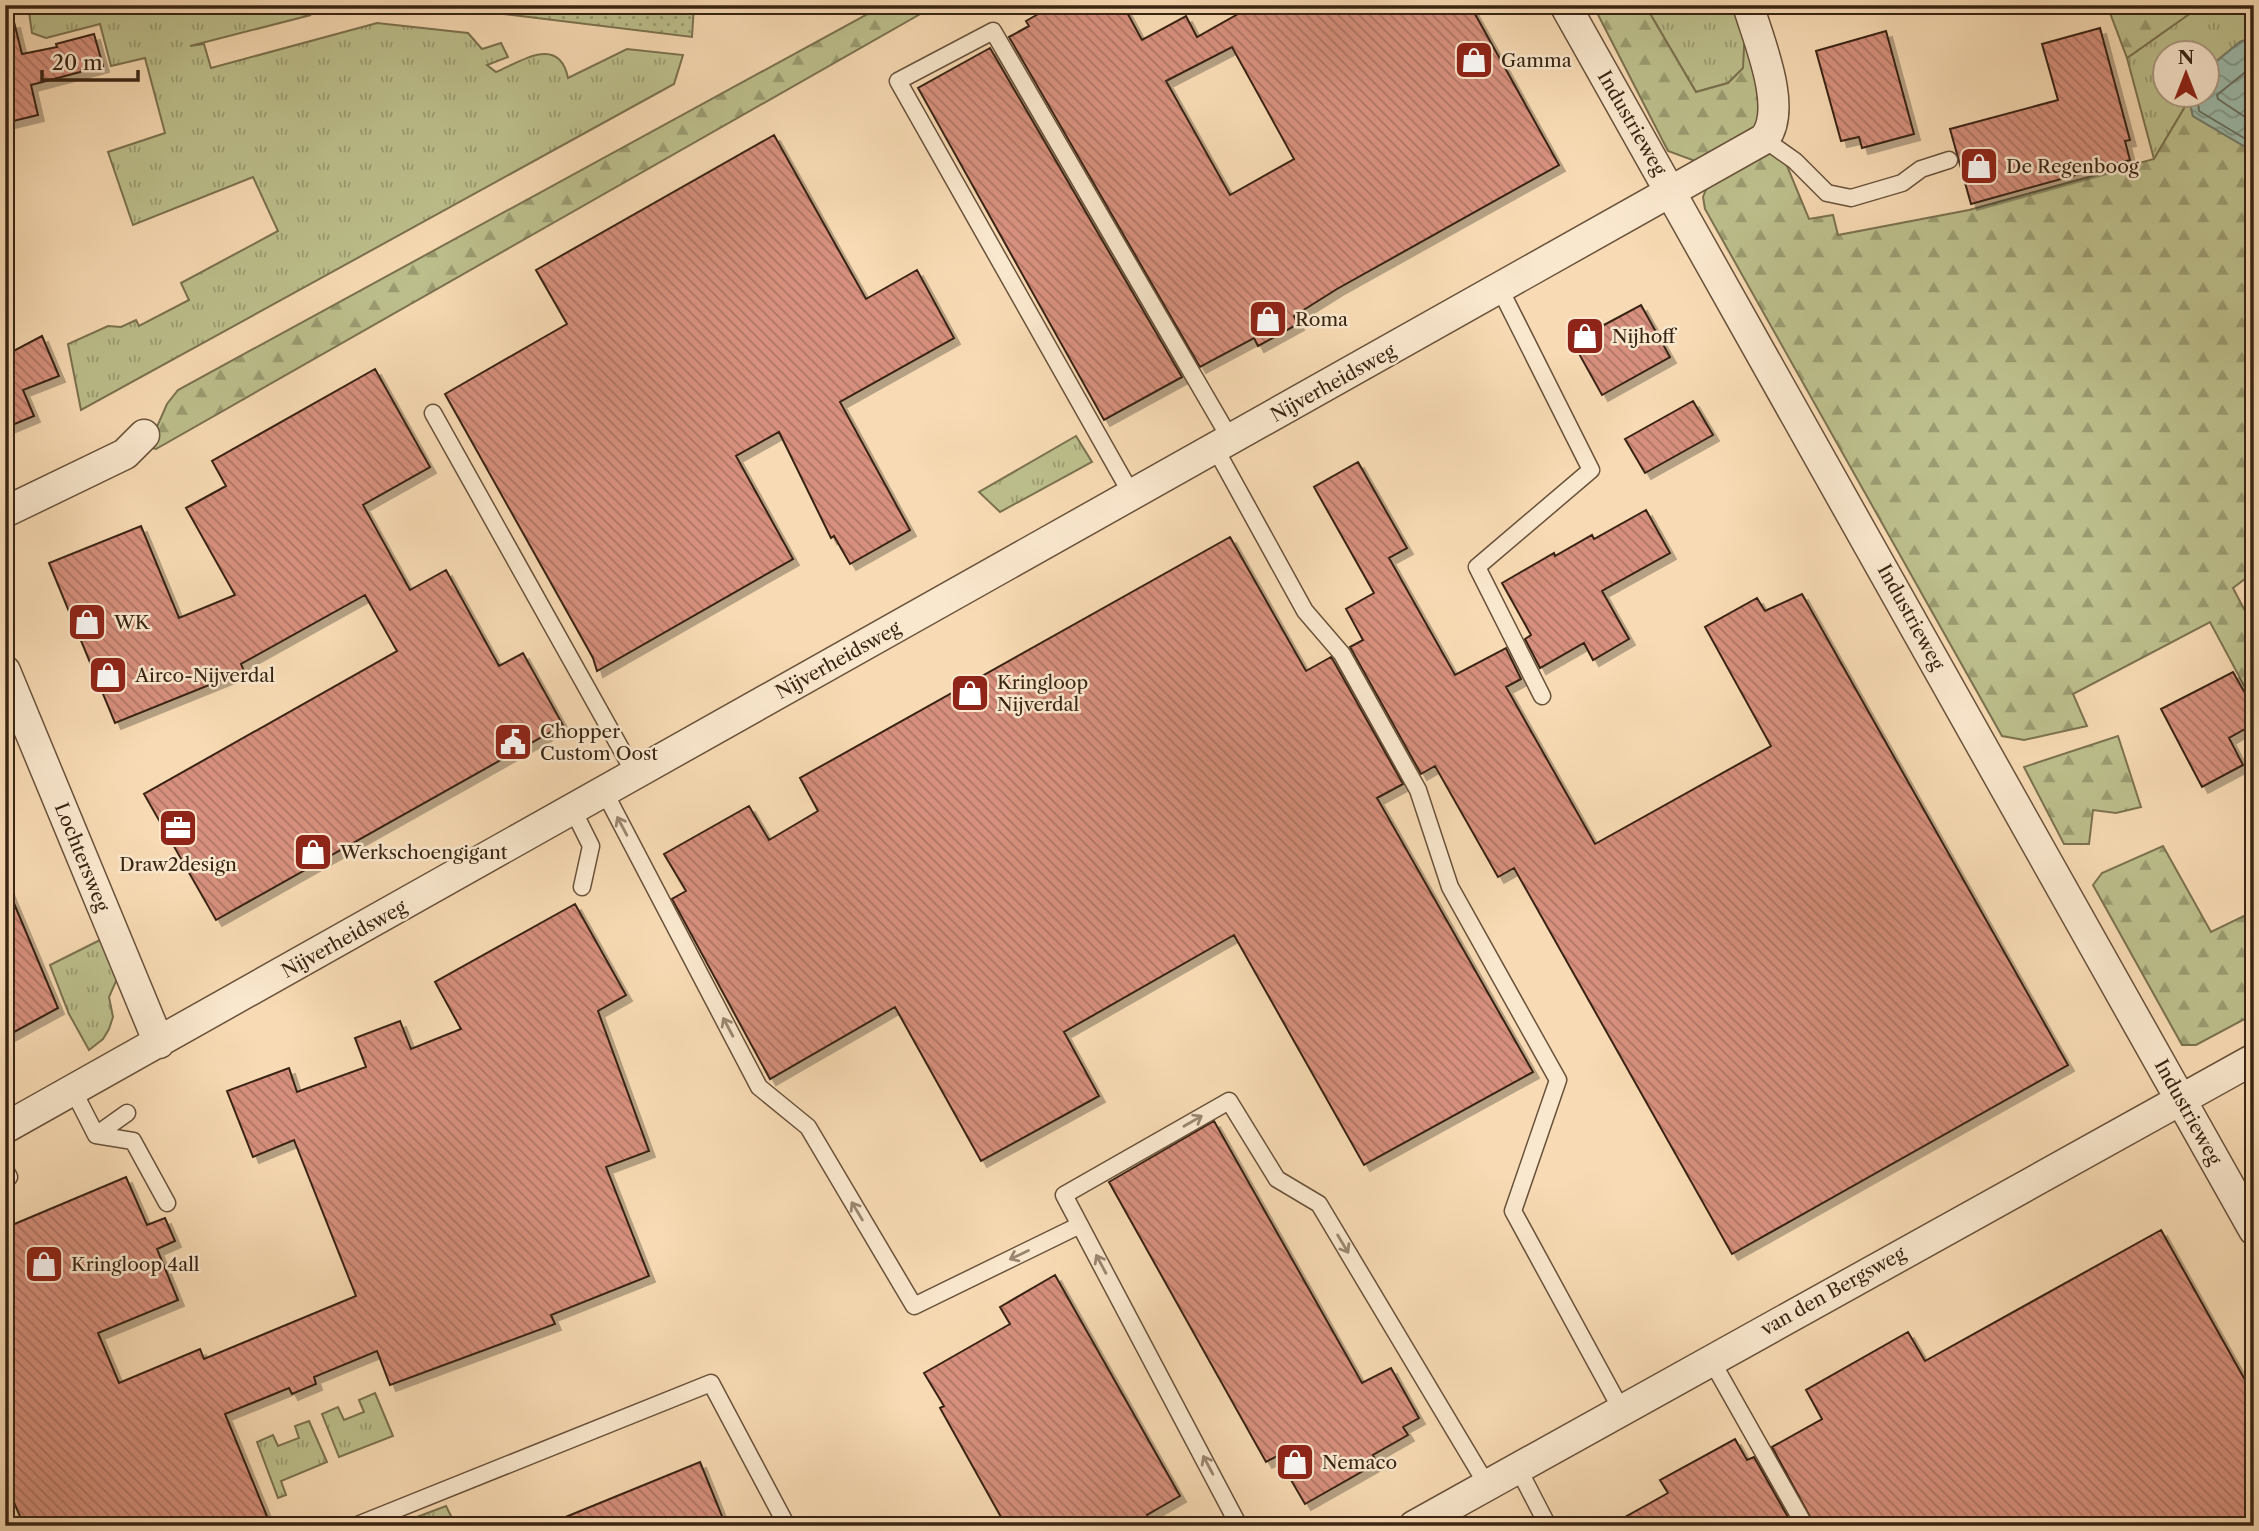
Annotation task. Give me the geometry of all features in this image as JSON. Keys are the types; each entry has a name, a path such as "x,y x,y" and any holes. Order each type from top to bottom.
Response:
{"street":[{"name":"Industrieweg","path":"1565,5 2254,1230"},
{"path":"1748,5 1774,101 1774,123 1764,139"},
{"name":"Nijverheidsweg","path":"5,1128 1764,139"},
{"path":"5,512 125,454 144,435"},
{"name":"Lochtersweg","path":"5,671 159,1043"},
{"name":"van den Bergsweg","path":"1413,1526 1710,1358 2254,1059"}],"lane":[{"path":"1132,495 898,81 993,31 1223,444 1305,611 1342,654 1418,790 1450,887 1558,1080 1513,1211 1621,1409"},
{"path":"1764,139 1795,161 1827,193 1851,198 1902,183 1921,169 1949,160"},
{"path":"1500,289 1591,470 1476,567 1542,696"},
{"path":"433,413 635,774"},
{"path":"605,793 759,1087 808,1127 914,1306 1080,1224"},
{"path":"573,810 591,846 582,887"},
{"path":"73,1090 96,1135"},
{"path":"1240,1526 1064,1195 1229,1101 1277,1180 1319,1204 1487,1485"},
{"path":"96,1135 127,1113"},
{"path":"96,1135 133,1141 167,1203"},
{"path":"1710,1358 1805,1526"},
{"path":"355,1526 711,1383 787,1526"},
{"path":"1518,1468 1548,1526"}],"green space":[{"path":"28,5 277,5 277,12 311,15 190,46 204,44 211,68 377,23 468,33 482,49 501,43 508,57 487,65 496,72 528,58 548,54 557,57 568,78 627,49 683,55 674,84 81,410 68,344 108,326 121,327 136,320 139,326 189,300 181,283 278,231 253,177 133,225 108,152 165,133 145,58 111,66 100,24 46,38 32,33"},
{"path":"431,5 694,5 692,37"},
{"path":"884,5 936,5 156,449 148,447 167,404 178,390"},
{"path":"1593,5 1645,5 1696,92 1728,83 1743,68 1745,27 1764,92 1756,131 1695,161 1668,151"},
{"path":"1645,5 1739,5 1745,27 1744,68 1728,83 1696,92"},
{"path":"2107,5 2202,5 2155,38 2150,38 2150,42 2127,58"},
{"path":"2202,5 2254,5 2254,37 2240,42 2220,58 2220,38 2155,38"},
{"path":"2150,42 2150,108 2184,108 2154,159 2127,58"},
{"path":"2184,108 2191,108 2193,116 2254,152 2254,572 2233,588 2254,628 2254,704 2210,622 2073,694 2087,726 2024,740 2002,736 1705,209 1703,197 1708,184 1768,152 1785,161 1809,219 1833,215 1838,235 1969,210 2154,159"},
{"path":"1076,436 1092,462 1000,512 979,492"},
{"path":"2118,736 2141,807 2116,813 2093,810 2089,844 2064,844 2024,767"},
{"path":"2163,846 2211,932 2254,911 2254,1014 2196,1045 2182,1045 2093,885 2102,873"},
{"path":"102,939 117,979 109,997 113,1017 103,1039 89,1050 69,1014 50,965"},
{"path":"375,1393 393,1436 339,1457 322,1414 338,1407 344,1420 364,1412 359,1400"},
{"path":"309,1421 327,1462 281,1481 286,1495 278,1498 257,1442 273,1435 278,1446 299,1438 295,1426"},
{"path":"446,1506 456,1526 393,1526"}],"water":[{"path":"2254,37 2254,152 2193,116 2191,108 2220,108 2220,58 2240,42"}],"building":[{"path":"1054,5 1123,5 1142,40 1186,16 1197,37 1254,5 1470,5 1559,165 1337,289 1294,316 1298,324 1258,346 1254,338 1200,367 1009,37 1029,26 1026,21","holes":["1232,47 1294,159 1230,195 1166,81"]},
{"path":"14,22 22,54 57,47 56,44 94,34 103,66 31,85 38,115 5,123 5,23"},
{"path":"2100,28 2130,140 2125,141 2130,160 1971,204 1950,129 2058,100 2042,44"},
{"path":"1886,31 1914,134 1862,148 1859,137 1841,141 1816,51"},
{"path":"990,48 1182,377 1104,420 918,88"},
{"path":"774,135 866,299 917,270 954,338 840,402 910,530 850,564 834,536 831,538 779,432 736,456 793,559 597,671 593,658 445,394 567,324 536,270"},
{"path":"1641,305 1670,357 1602,395 1568,334 1594,320 1604,325"},
{"path":"42,336 59,376 23,390 34,416 5,428 5,348 8,354"},
{"path":"375,369 430,467 363,505 410,590 446,570 499,666 523,653 563,725 216,920 144,794 397,651 365,595 241,664 244,671 115,723 49,563 141,526 179,618 235,595 186,508 226,486 212,461"},
{"path":"1693,401 1713,435 1645,473 1625,439"},
{"path":"1358,462 1407,548 1389,558 1455,675 1506,648 1521,679 1506,687 1595,844 1771,746 1705,627 1757,598 1765,611 1802,594 2068,1065 1732,1254 1514,868 1498,877 1435,766 1421,774 1350,647 1363,640 1346,609 1374,593 1314,487"},
{"path":"1646,510 1670,553 1602,591 1629,639 1593,660 1584,643 1540,668 1525,639 1531,635 1502,583 1554,553 1555,556 1592,535 1594,539"},
{"path":"1230,537 1306,671 1331,657 1333,660 1403,784 1377,798 1533,1072 1364,1165 1234,935 1064,1032 1099,1096 981,1161 895,1007 770,1079 672,899 686,891 664,854 749,806 769,840 818,811 800,778"},
{"path":"2233,672 2254,709 2254,724 2229,738 2243,765 2202,787 2161,709"},
{"path":"5,882 58,1008 5,1037"},
{"path":"575,904 626,995 598,1011 649,1151 606,1167 649,1276 551,1315 555,1324 390,1385 377,1351 314,1377 316,1384 292,1394 289,1388 225,1414 271,1526 24,1526 5,1481 5,1228 126,1177 147,1225 165,1218 175,1241 157,1249 178,1300 98,1333 119,1383 200,1349 204,1359 356,1296 294,1140 253,1157 227,1091 289,1068 297,1092 366,1067 355,1038 400,1021 411,1049 461,1029 435,982"},
{"path":"1214,1121 1362,1383 1391,1368 1419,1418 1403,1427 1408,1435 1373,1455 1377,1463 1305,1504 1277,1456 1266,1462 1109,1182"},
{"path":"2161,1230 2254,1396 2254,1526 1815,1526 1772,1447 1822,1419 1806,1390 1908,1332 1925,1361"},
{"path":"1055,1275 1180,1496 1147,1515 1153,1526 1006,1526 940,1408 944,1406 924,1373 1010,1324 1000,1307"},
{"path":"1735,1439 1747,1460 1754,1457 1793,1526 1609,1526 1668,1493 1660,1480"},
{"path":"700,1462 726,1526 546,1526 546,1525"}],"place":[{"name":"Gamma","path":"1474,60"},
{"name":"De Regenboog","path":"1979,166"},
{"name":"Roma","path":"1268,319"},
{"name":"Nijhoff","path":"1585,336"},
{"name":"WK","path":"87,622"},
{"name":"Airco-Nijverdal","path":"108,675"},
{"name":"Kringloop Nijverdal","path":"970,693"},
{"name":"Chopper Custom Oost","path":"513,742"},
{"name":"Draw2design","path":"178,828"},
{"name":"Werkschoengigant","path":"313,852"},
{"name":"Kringloop 4all","path":"44,1264"},
{"name":"Nemaco","path":"1295,1462"}]}
